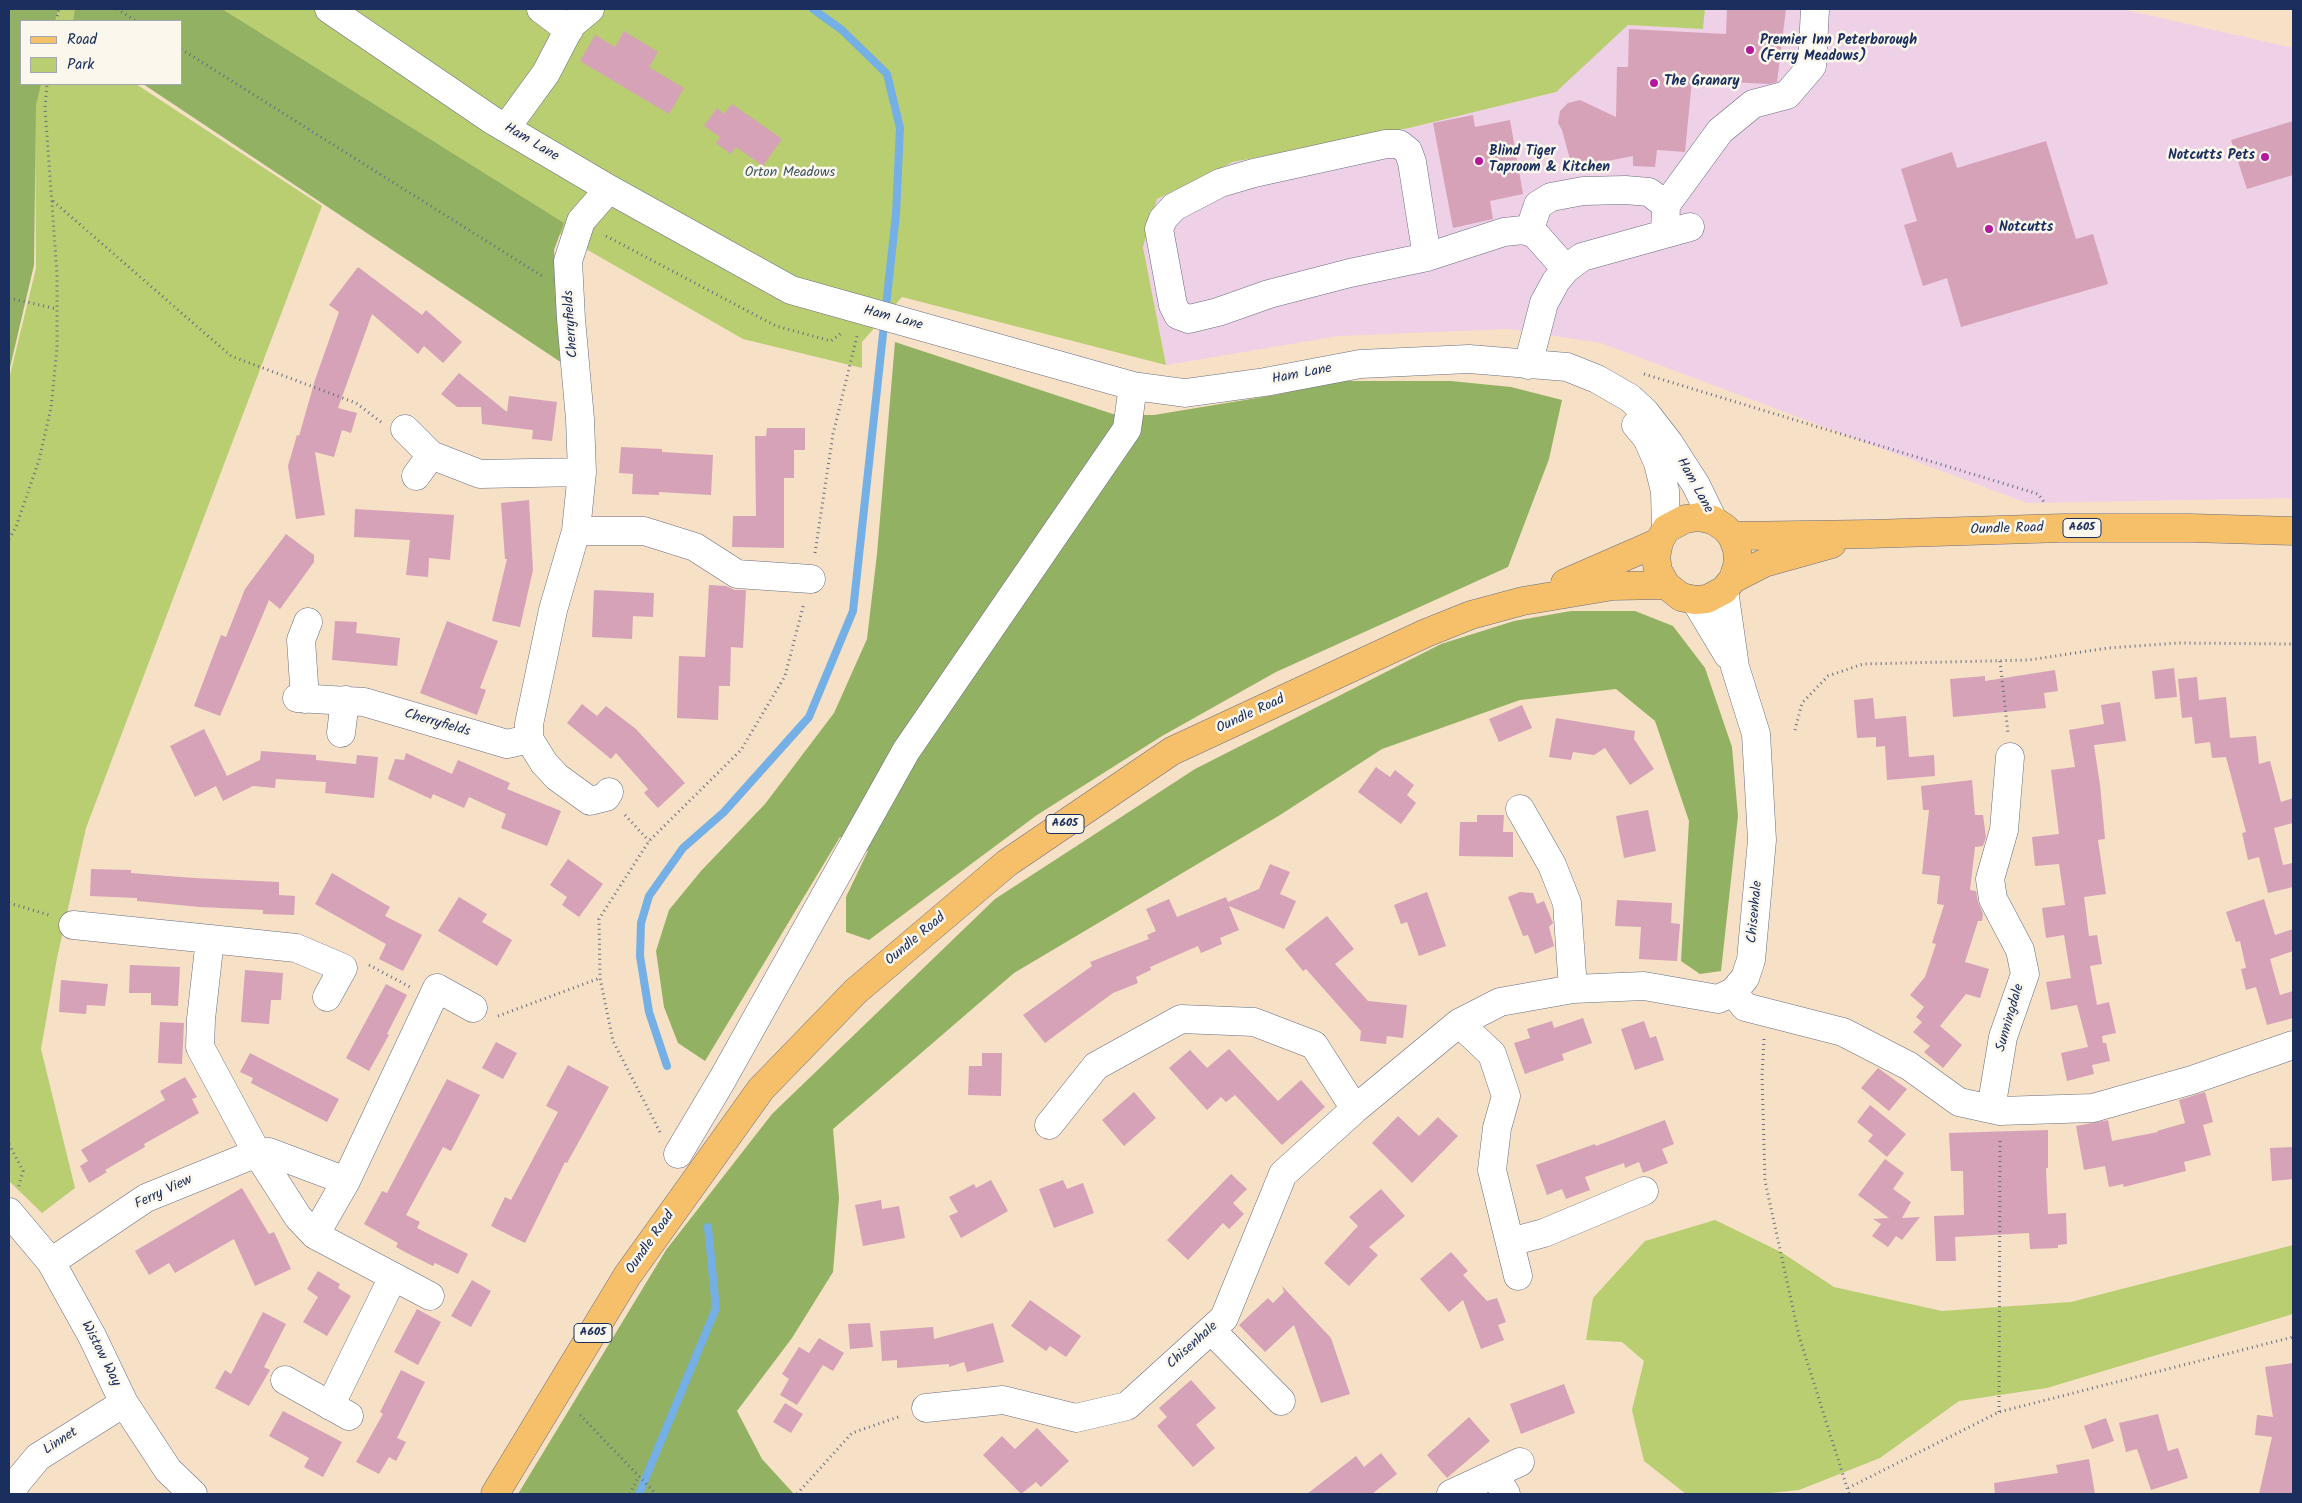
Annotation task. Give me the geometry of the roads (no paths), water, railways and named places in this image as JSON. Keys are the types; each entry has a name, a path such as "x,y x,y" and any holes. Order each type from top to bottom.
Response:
{"main road":[{"path":"1699,517 1722,528 1737,549 1738,563 1728,584 1707,599 1695,600 1681,597 1666,585 1658,571 1656,557 1663,535 1685,519 1699,517"},
{"name":"Oundle Road","path":"1722,528 1870,534 2063,528 2191,528 2293,531"},
{"name":"Oundle Road","path":"1728,584 1764,563 1870,534"},
{"name":"Oundle Road","path":"1523,601 1663,535"},
{"name":"Oundle Road","path":"495,1494 627,1276 761,1089 856,991 1007,863 1172,752 1426,633 1471,615 1523,601 1614,586 1666,585"}],"street":[{"name":"Ham Lane","path":"329,9 506,128 609,189 790,290 876,321 1133,386 1185,393 1265,382 1360,364 1469,359 1567,367 1597,380 1630,398 1646,412 1669,443 1722,528"},
{"path":"541,9 569,30"},
{"path":"506,128 546,73 572,25 590,9"},
{"path":"1666,205 1720,131 1754,104 1787,95 1812,66 1815,9"},
{"path":"1427,257 1412,162 1408,151 1399,144 1386,144 1254,173 1220,183 1174,207 1163,219 1159,229 1173,305 1178,316 1189,319 1218,312 1278,292 1427,257 1504,232 1524,230 1536,234 1566,268"},
{"name":"Cherryfields","path":"308,622 301,640 301,698 364,702 507,744 529,739 529,724 554,610 576,531 582,472 580,419 568,261 581,221 609,189"},
{"path":"1528,365 1544,303 1556,281 1566,268 1582,257 1677,230 1666,205 1649,192 1625,190 1582,191 1551,197 1538,205 1529,232"},
{"name":"Ham Lane","path":"1528,365 1591,392 1633,421 1647,438 1658,463 1665,491 1663,535"},
{"path":"698,1175 672,1148 722,1080 906,751 1127,429 1133,386"},
{"path":"405,429 424,465 480,474 582,472"},
{"path":"576,531 644,531 695,547 737,574 811,579"},
{"name":"Chisenhale","path":"926,1408 1003,1400 1076,1418 1127,1406 1224,1318 1283,1174 1355,1109 1459,1023 1500,1002 1573,989 1644,986 1718,999 1733,992 1745,978 1751,960 1762,840 1756,734 1735,667 1728,584"},
{"name":"Chisenhale","path":"1695,600 1735,667"},
{"path":"342,733 345,700"},
{"path":"529,739 544,763 557,777 590,801 606,797 609,792"},
{"name":"Sunningdale","path":"1995,1110 2003,1037 2025,974 2020,950 1993,899 1990,879 2004,830 2010,757"},
{"path":"1520,810 1552,865 1568,902 1573,989"},
{"path":"73,925 296,948 343,968 327,997"},
{"path":"210,939 200,1019 200,1047 257,1153 298,1217 315,1235 430,1296"},
{"path":"315,1235 346,1181 429,984 473,1008"},
{"path":"1733,992 1745,1007 1843,1032 1909,1066 1959,1102 1995,1110 2093,1108 2192,1080 2293,1045"},
{"path":"1049,1125 1096,1066 1181,1019 1254,1022 1314,1045 1355,1109"},
{"path":"1459,1023 1492,1054 1506,1096 1497,1128 1492,1170 1518,1276"},
{"path":"257,1153 269,1152 346,1181"},
{"name":"Ferry View","path":"51,1262 146,1198 257,1153"},
{"path":"1510,1242 1544,1233 1644,1191"},
{"name":"Wistow Way","path":"10,1212 51,1262 92,1336 124,1403 168,1470 193,1494"},
{"path":"284,1380 340,1411 393,1277"},
{"path":"1211,1330 1280,1401"},
{"name":"Linnet","path":"10,1494 38,1457 124,1403"},
{"path":"1451,1494 1500,1484 1520,1462"}],"waterway":[{"path":"667,1066 649,1012 640,956 641,923 649,896 683,848 724,812 809,717 853,611 896,214 900,128 887,74 842,30 813,9"},
{"path":"639,1494 716,1308 708,1227"}],"place":[{"name":"Premier Inn Peterborough (Ferry Meadows)","path":"1750,50"},
{"name":"The Granary","path":"1654,83"},
{"name":"Notcutts Pets","path":"2265,157"},
{"name":"Blind Tiger Taproom & Kitchen","path":"1479,161"},
{"name":"Notcutts","path":"1989,229"}],"park label":[{"name":"Orton Meadows","path":"790,174"}]}
